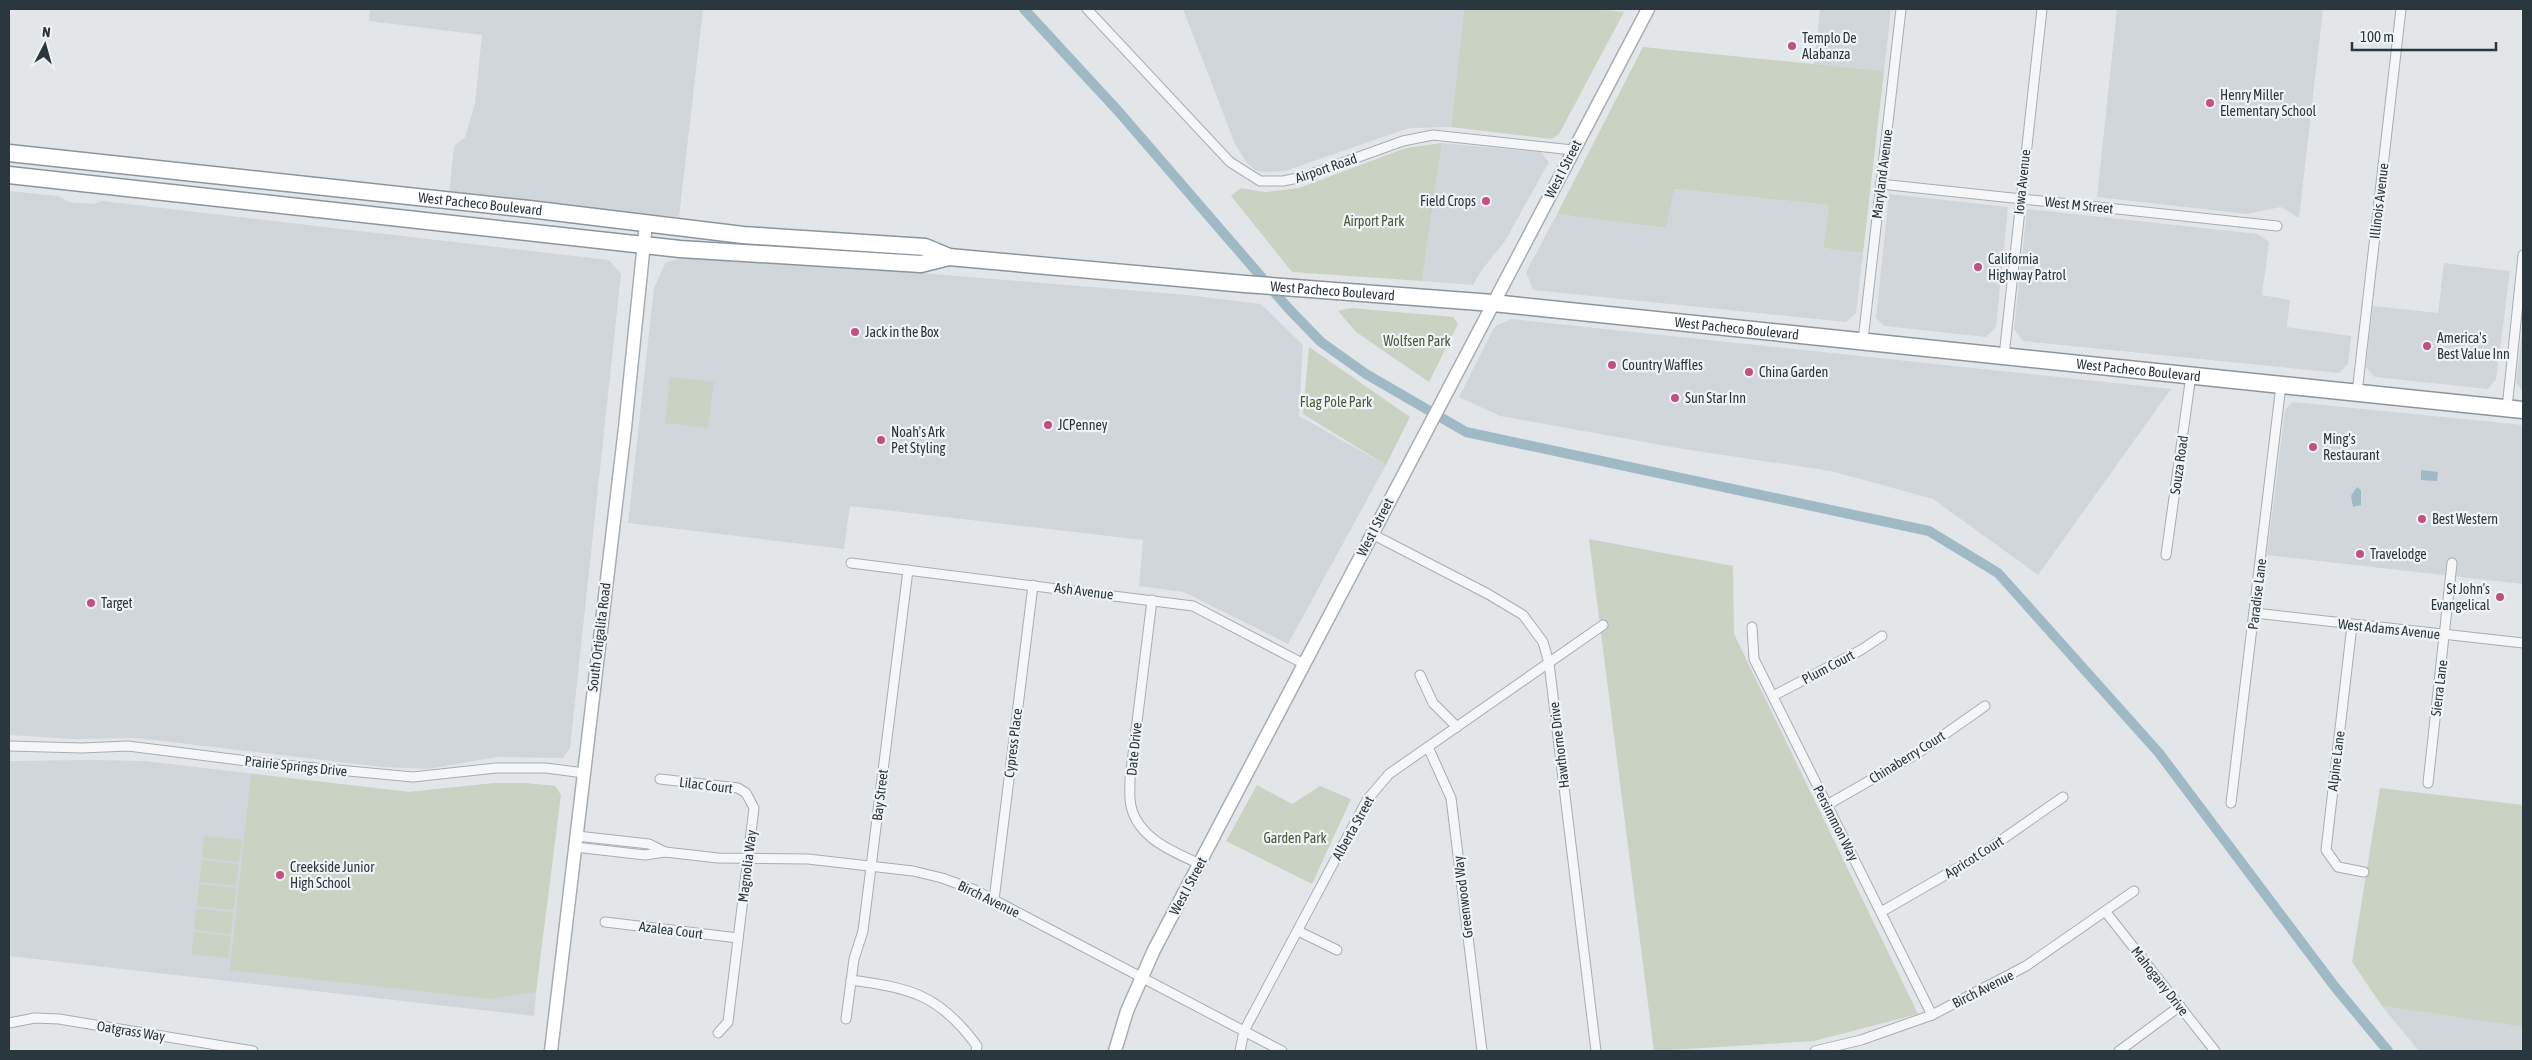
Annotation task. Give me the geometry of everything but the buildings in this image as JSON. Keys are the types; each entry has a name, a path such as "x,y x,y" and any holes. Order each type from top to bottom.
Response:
{"highway":[{"name":"West Pacheco Boulevard","path":"9,153 474,203 767,238 926,247 948,257 1245,284 1493,303 2523,410"},
{"name":"West Pacheco Boulevard","path":"9,174 285,206 726,253 921,264 948,257"},
{"path":"285,206 360,204 467,211 474,203"}],"street":[{"name":"Airport Road","path":"1087,9 1230,162 1260,181 1283,181 1303,177 1403,141 1433,136 1573,150"},
{"name":"West I Street","path":"1114,1051 1141,978 1648,9"},
{"name":"Maryland Avenue","path":"1863,340 1901,9"},
{"name":"Iowa Avenue","path":"2004,356 2042,9"},
{"name":"Illinois Avenue","path":"2357,393 2401,9"},
{"name":"West M Street","path":"1880,184 2277,226"},
{"name":"South Ortigalita Road","path":"551,1051 625,428 646,223"},
{"path":"2507,408 2523,255"},
{"name":"Souza Road","path":"2166,555 2191,375"},
{"name":"Paradise Lane","path":"2231,802 2281,385"},
{"name":"Hawthorne Drive","path":"1372,534 1488,594 1523,615 1543,642 1549,663 1596,1051"},
{"name":"Sierra Lane","path":"2428,783 2452,563"},
{"name":"Ash Avenue","path":"851,564 1193,606 1304,664"},
{"name":"Bay Street","path":"846,1019 854,959 863,931 908,570"},
{"name":"Cypress Place","path":"994,900 1033,585"},
{"name":"Date Drive","path":"1152,600 1130,778 1131,805 1144,829 1165,849 1200,864"},
{"name":"West Adams Avenue","path":"2254,614 2523,643"},
{"name":"Alberta Street","path":"1240,1051 1244,1031 1367,800 1389,774 1603,625"},
{"name":"Alpine Lane","path":"2352,625 2326,850 2338,867 2364,872"},
{"name":"Persimmon Way","path":"1752,628 1754,659 1932,1015"},
{"name":"Plum Court","path":"1773,696 1861,650 1882,636"},
{"path":"1420,675 1433,704 1457,727"},
{"name":"Chinaberry Court","path":"1827,805 1918,753 1986,706"},
{"name":"Prairie Springs Drive","path":"9,746 82,748 128,746 263,763 413,777 496,768 546,768 584,773"},
{"name":"Greenwood Way","path":"1428,747 1451,798 1482,1051"},
{"name":"Lilac Court","path":"660,779 738,788 748,796"},
{"name":"Magnolia Way","path":"718,1033 728,1022 754,808 748,796"},
{"name":"Apricot Court","path":"1880,912 1980,855 2063,797"},
{"name":"Birch Avenue","path":"576,842 645,855 666,852 718,858 790,858 913,871 942,878 994,900 1282,1051"},
{"name":"Birch Avenue","path":"1818,1051 1861,1040 1932,1015 2026,966 2134,891"},
{"name":"Mahogany Drive","path":"2105,911 2216,1051"},
{"name":"Azalea Court","path":"605,922 738,938"},
{"path":"1298,931 1337,950"},
{"path":"851,980 889,985 927,997 954,1018 977,1048"},
{"path":"2119,1051 2180,1006"},
{"name":"Oatgrass Way","path":"9,1023 35,1018 59,1019 213,1048 253,1051"}],"shaded area":[{"path":"370,9 703,9 679,217 449,195 454,146 465,137 475,104 482,35 369,21"},
{"path":"1183,9 1464,9 1451,127 1409,128 1285,171 1264,172 1255,170 1246,162 1235,144"},
{"path":"1820,9 1891,9 1884,71 1814,64"},
{"name":"Henry Miller Elementary School","path":"2117,9 2323,9 2299,218 2281,207 2247,214 2097,197"},
{"path":"1442,143 1541,152 1549,162 1505,241 1481,271 1473,285 1422,281"},
{"path":"1673,189 1829,205 1823,248 1863,253 1856,313 1846,322 1533,290 1526,272 1557,214 1666,228"},
{"path":"9,191 58,196 69,202 93,204 102,201 609,260 621,274 570,748 563,758 497,757 428,769 382,767 137,738 74,739 9,735"},
{"path":"1889,194 2008,207 1996,327 1986,337 1884,326 1876,318"},
{"path":"2027,209 2258,234 2269,242 2262,295 2290,300 2287,327 2351,336 2348,364 2339,373 2023,341 2014,329"},
{"path":"684,258 875,269 1188,295 1261,304 1303,345 1299,416 1386,465 1288,644 1184,592 1139,586 1143,540 850,506 844,549 628,523 654,288 666,262"},
{"path":"2444,263 2510,271 2496,379 2488,389 2375,377 2366,367 2373,306 2438,313"},
{"path":"1511,319 2171,389 2038,575 1933,499 1831,471 1683,449 1500,416 1459,397 1495,326"},
{"path":"2523,334 2523,392 2516,382"},
{"path":"2293,402 2523,425 2523,584 2267,555 2285,410"},
{"name":"Creekside Junior High School","path":"9,761 144,761 409,792 495,783 555,786 534,1016 9,956"},
{"path":"2382,1006 2523,1027 2523,1051 2419,1051"}],"green space":[{"path":"1464,9 1594,9 1624,12 1559,134 1552,139 1451,127"},
{"path":"1643,47 1884,71 1863,253 1823,248 1829,205 1674,189 1666,228 1557,214"},
{"name":"Airport Park","path":"1442,143 1422,281 1292,272 1231,196 1241,188 1265,192 1299,188 1406,148"},
{"name":"Wolfsen Park","path":"1351,308 1453,317 1458,324 1429,382 1356,332 1338,311"},
{"name":"Flag Pole Park","path":"1309,347 1410,417 1386,465 1303,414"},
{"path":"670,377 714,382 708,428 665,423"},
{"path":"1589,539 1733,566 1734,634 1918,1014 1814,1041 1654,1051"},
{"path":"251,774 409,792 495,783 555,786 561,795 536,992 491,999 230,970"},
{"name":"Garden Park","path":"1257,785 1292,804 1320,786 1351,799 1312,884 1226,841"},
{"path":"2380,788 2523,805 2523,1027 2382,1006 2352,962"},
{"path":"204,836 242,840 239,862 202,858"},
{"path":"202,860 239,864 236,886 199,882"},
{"path":"199,884 236,888 234,910 197,906"},
{"path":"196,909 233,912 231,934 194,930"},
{"path":"194,932 231,936 228,958 191,954"}],"water":[{"path":"2421,470 2438,472 2437,481 2421,480"},
{"path":"2357,487 2361,490 2361,505 2353,507 2351,496"}],"waterway":[{"path":"1024,9 1119,112 1289,309 1321,342 1366,374 1466,432 1929,531 1998,573 2159,753 2335,987 2388,1051"}],"place":[{"name":"Templo De Alabanza","path":"1792,46"},
{"name":"Henry Miller Elementary School","path":"2210,103"},
{"name":"Field Crops","path":"1486,201"},
{"name":"California Highway Patrol","path":"1978,267"},
{"name":"Jack in the Box","path":"855,332"},
{"name":"America's Best Value Inn","path":"2427,346"},
{"name":"Country Waffles","path":"1612,365"},
{"name":"China Garden","path":"1749,372"},
{"name":"Sun Star Inn","path":"1675,398"},
{"name":"JCPenney","path":"1048,425"},
{"name":"Noah's Ark Pet Styling","path":"881,440"},
{"name":"Ming's Restaurant","path":"2313,447"},
{"name":"Best Western","path":"2422,519"},
{"name":"Travelodge","path":"2360,554"},
{"name":"St John's Evangelical","path":"2500,597"},
{"name":"Target","path":"91,603"},
{"name":"Creekside Junior High School","path":"280,875"}]}
